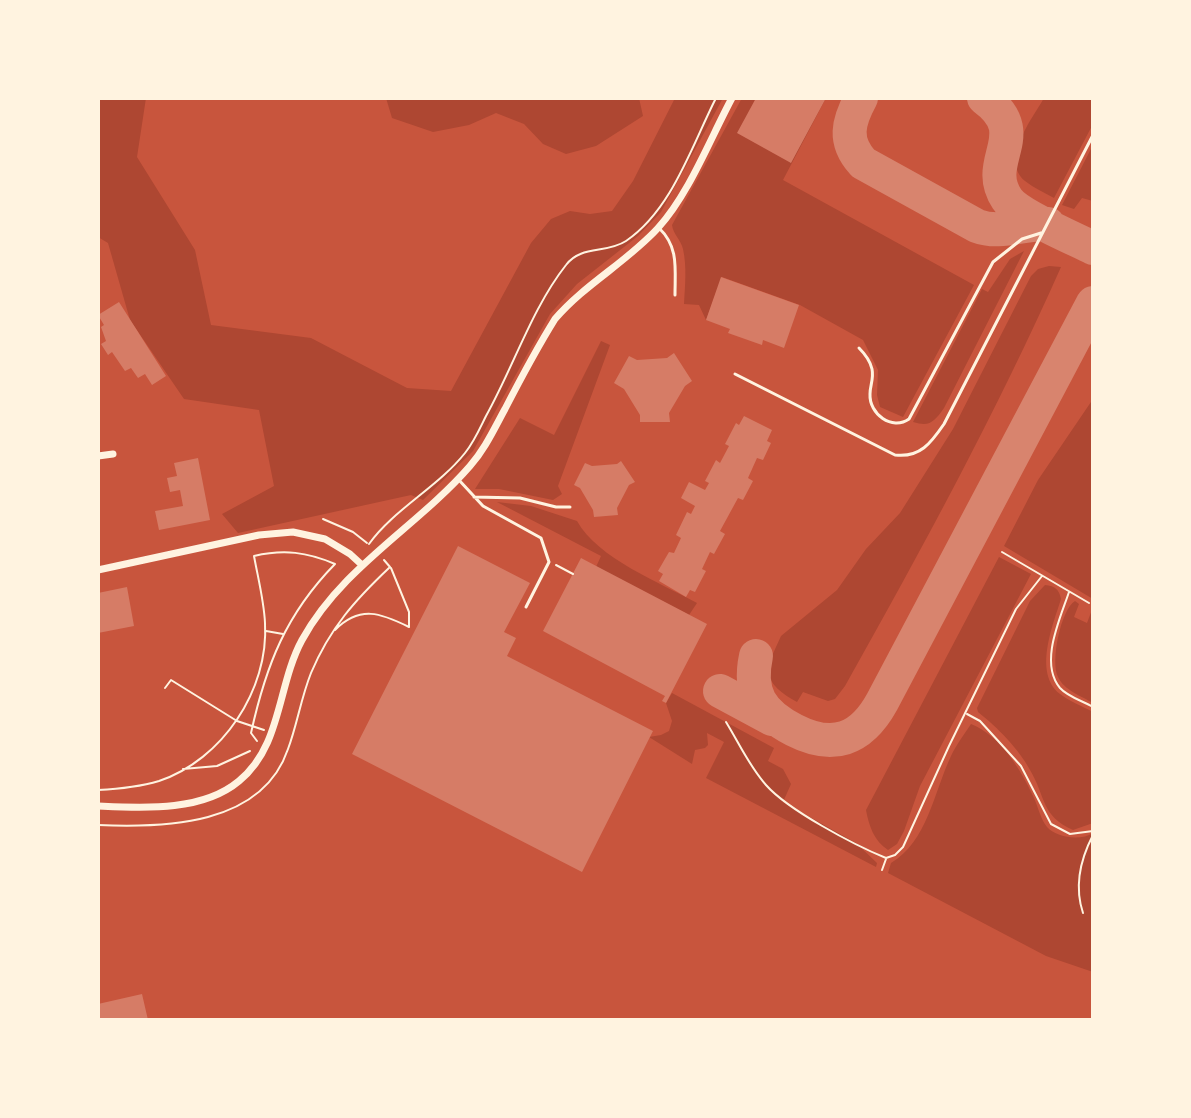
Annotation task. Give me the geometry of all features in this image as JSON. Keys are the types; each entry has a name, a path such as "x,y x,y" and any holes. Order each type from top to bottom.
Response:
{"street":[{"path":"98,806 159,806 214,796 237,783 258,763 272,732 300,644 320,611 362,565 458,479 486,445 555,319 570,302 659,228 683,191 732,98"},
{"path":"98,456 113,454"},
{"path":"98,570 259,535 293,532 325,539 362,565"}],"lane":[{"path":"735,374 874,446 895,455 916,454 932,442 944,424 1093,135"},
{"path":"659,228 671,242 674,252 675,295"},
{"path":"859,348 869,359 873,370 870,394 873,406 883,420 903,423 909,419 993,262 1022,239 1043,232"},
{"path":"458,479 483,506 541,538 549,562 526,607"},
{"path":"473,497 520,498 556,507 570,507"}],"path":[{"path":"323,519 353,532 368,543"},
{"path":"98,790 148,783 183,769 206,754 237,721 258,675 265,631 254,556 275,551 299,551 335,564 306,596 283,634 266,677 251,733 259,743 241,757 217,766 183,769"},
{"path":"1002,552 1089,603"},
{"path":"549,562 573,574"},
{"path":"331,634 343,622 357,614 369,612 383,614 409,627 406,603 390,567"},
{"path":"726,722 756,772 781,802 886,858 895,855 915,827 928,790 1016,609 1042,576"},
{"path":"1069,592 1051,658 1053,677 1062,691 1093,707"},
{"path":"265,631 283,634"},
{"path":"258,675 266,677"},
{"path":"165,688 171,680 237,721 272,732"},
{"path":"965,713 980,721 1021,766 1051,824 1070,834 1093,833 1078,884 1083,913"},
{"path":"882,870 886,858"}],"shaded area":[{"path":"98,98 146,98 137,157 195,250 211,325 311,338 407,388 451,391 531,243 551,219 570,211 590,214 612,211 633,181 675,98 723,98 661,212 638,236 577,284 550,314 473,451 423,500 411,495 238,533 222,514 274,486 259,410 184,399 130,320 108,243 98,237"},
{"path":"386,98 639,98 643,116 596,146 566,154 543,144 524,124 496,113 469,125 433,132 392,118"},
{"path":"742,98 826,98 783,180 974,285 903,417 880,407 878,370 863,340 800,305 722,277 706,320 699,305 684,304 684,256 672,225"},
{"path":"1044,98 1093,98 1093,124 1054,198 1025,181 1018,172 1016,162 1026,128"},
{"path":"1093,145 1093,201 1082,198 1074,209 1062,205"},
{"path":"1024,251 944,408 931,422 913,422 982,289 988,292 1010,259"},
{"path":"1061,267 1011,374 845,686 835,699 828,701 803,692 797,702 791,699 774,685 766,669 781,636 837,590 866,549 900,513 953,429 1031,276 1038,269"},
{"path":"601,341 610,345 558,486 562,494 553,500 499,489 475,489 520,418 554,435"},
{"path":"1093,399 1093,599 1004,546 1038,480"},
{"path":"497,502 531,506 577,521 599,547 614,558 697,603 689,615 596,567 601,556"},
{"path":"999,557 1031,574 920,786 904,831 897,844 888,850 873,833 866,810"},
{"path":"1045,585 1056,589 1061,599 1047,648 1046,662 1052,685 1060,694 1093,712 1093,823 1073,830 1055,819 1020,754 977,708 1030,601"},
{"path":"1075,601 1079,604 1074,617 1087,623 1093,607 1093,703 1064,686 1056,670 1056,648 1061,625"},
{"path":"672,693 774,748 768,761 783,769 791,784 783,802 856,843 877,863 876,867 706,778 724,742 707,733 708,745 695,750 692,764 649,737 669,731 672,721 666,703"},
{"path":"971,724 992,737 1009,755 1051,831 1069,837 1093,833 1093,972 1046,956 888,873 891,863 903,854 921,829 951,756"}],"building":[{"path":"756,98 826,98 791,163 737,133"},
{"path":"721,277 799,305 784,348 763,340 762,345 728,333 730,329 706,320"},
{"path":"119,302 166,376 152,385 145,374 138,378 131,368 125,371 112,352 108,355 101,344 106,341 101,327 104,325 98,315"},
{"path":"674,353 692,381 685,386 669,413 670,422 640,422 640,415 624,389 614,383 629,356 637,360 667,358"},
{"path":"744,416 772,430 767,441 771,443 763,460 757,458 748,478 753,481 743,500 738,498 720,531 725,534 714,554 710,552 702,569 706,571 695,592 690,590 686,597 659,581 663,574 658,571 669,552 674,553 681,538 676,535 687,512 691,514 695,506 681,498 689,482 705,490 709,483 705,481 716,460 720,463 729,446 725,444 736,423 739,425"},
{"path":"198,458 210,520 159,530 155,511 183,506 180,490 170,492 167,478 177,476 174,463"},
{"path":"621,461 635,482 629,485 617,508 618,515 594,517 580,488 574,485 585,463 592,466"},
{"path":"458,546 530,583 504,632 516,638 507,656 653,731 582,872 352,754"},
{"path":"581,558 707,624 666,703 662,701 665,696 543,631"},
{"path":"127,587 134,626 98,633 98,593"},
{"path":"142,994 148,1020 98,1020 98,1004"}],"taxiway":[{"path":"861,98 853,115 850,139 863,163 977,226 1003,229 1048,224"},
{"path":"984,98 998,111 1005,124 1006,136 999,172 1007,199 1034,219 1093,248"},
{"path":"756,656 754,681 760,700 765,709 794,730 833,740 845,738 865,725 882,702 1093,303"},
{"path":"720,691 772,719"}]}
